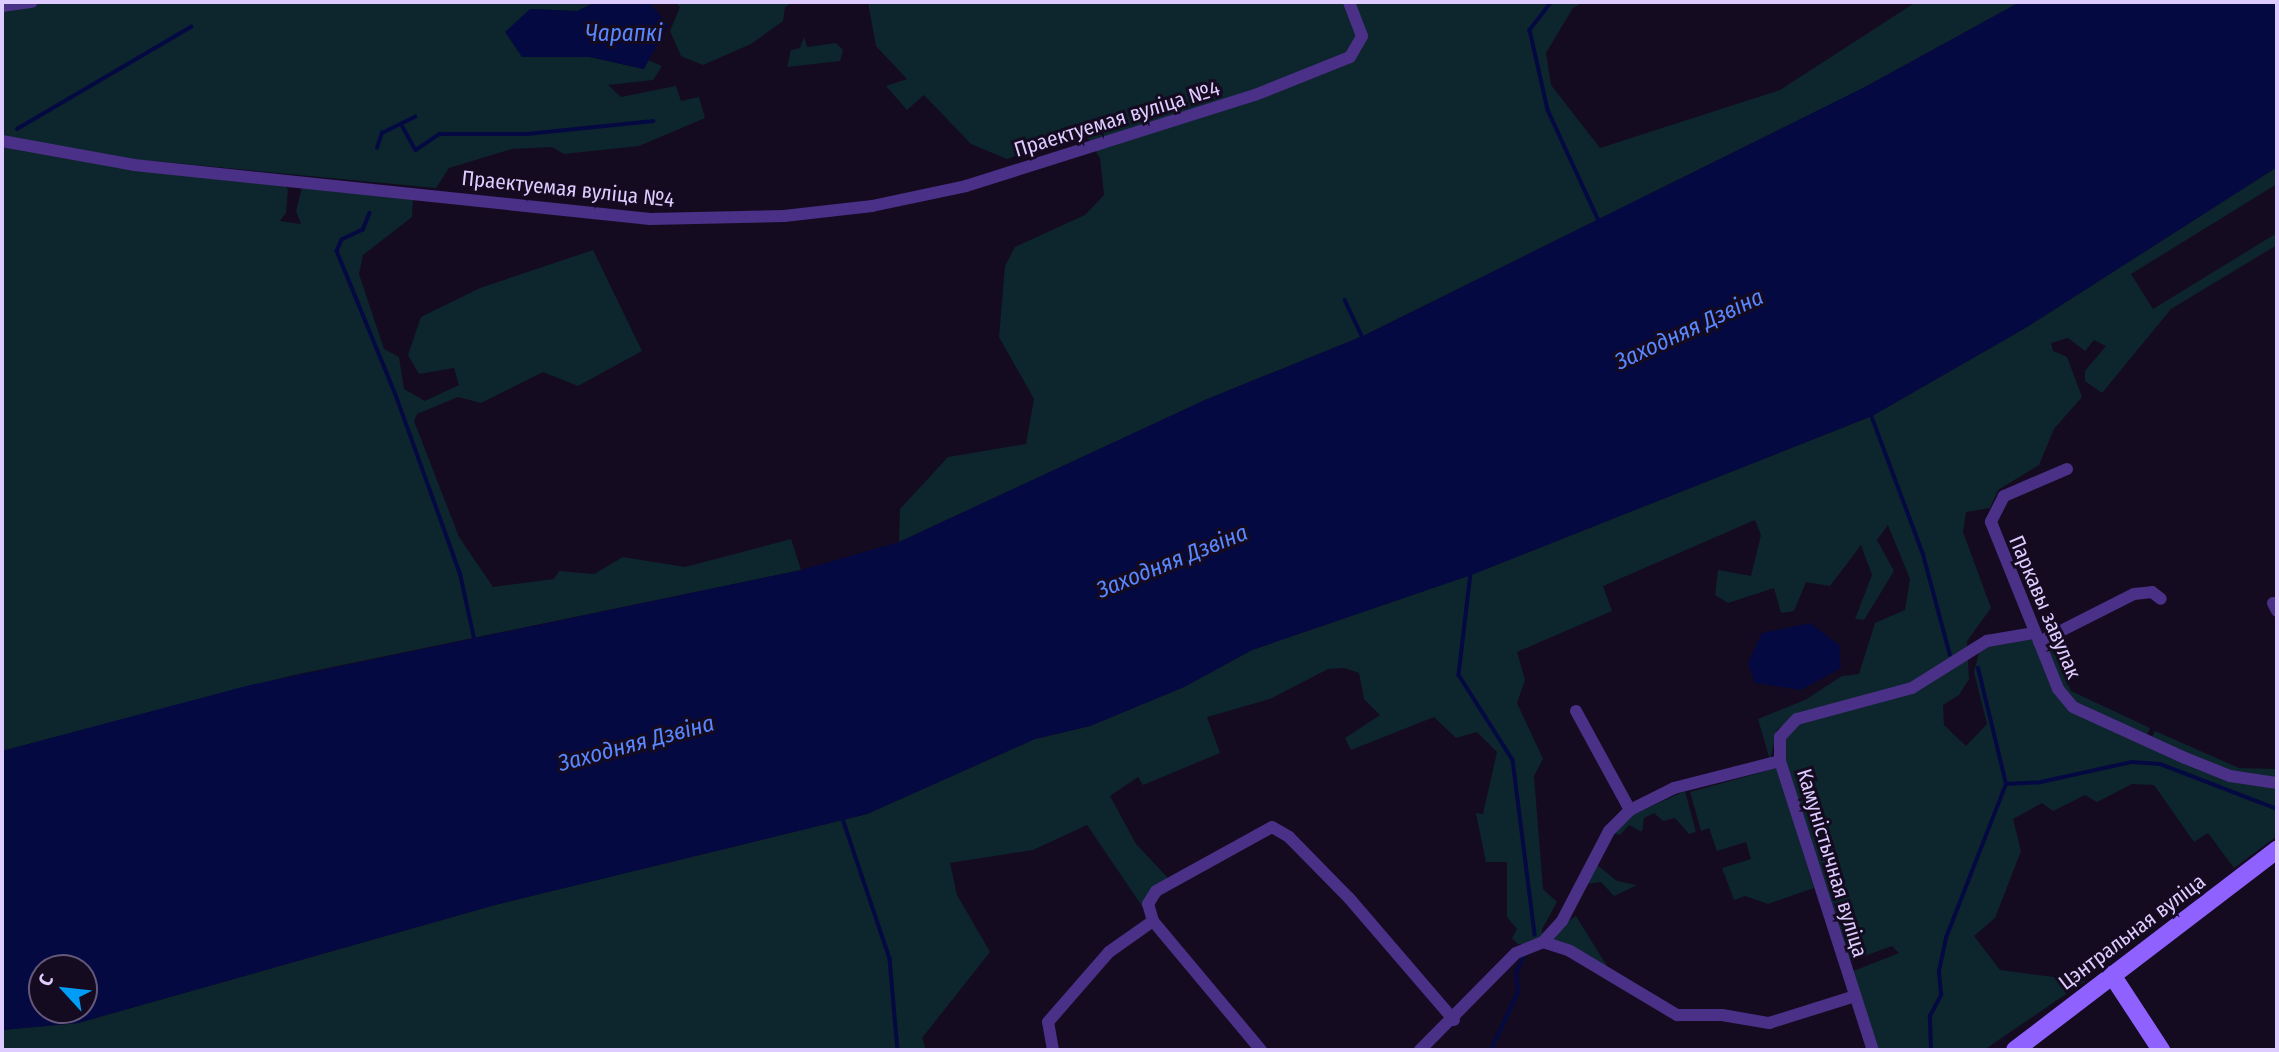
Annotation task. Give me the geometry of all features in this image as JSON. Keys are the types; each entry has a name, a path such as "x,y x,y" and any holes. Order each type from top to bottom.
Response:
{"main road":[{"name":"Цэнтральная вуліца","path":"2015,1050 2277,850"},
{"path":"2112,975 2161,1050"}],"street":[{"path":"2,6 32,2"},
{"name":"Праектуемая вуліца №4","path":"2,141 134,165 650,219 784,216 872,206 966,186 1255,95 1350,57 1359,48 1360,25 1349,2"},
{"name":"Паркавы завулак","path":"2067,469 2004,496 1993,511 1992,530 2058,689 2073,706 2216,771 2277,783"},
{"path":"1780,761 1780,737 1797,719 1912,688 1987,641 2036,638 2134,594 2152,592 2161,599"},
{"path":"1420,1050 1454,1020 1516,953 1543,942 1562,921 1609,831 1630,810 1576,711"},
{"name":"Камуністычная вуліца","path":"1630,810 1674,788 1780,761 1852,997 1873,1050"},
{"path":"1261,1050 1153,922 1148,904 1156,891 1267,828 1276,828 1349,898 1454,1020"},
{"path":"1053,1050 1048,1022 1109,951 1153,922"},
{"path":"1543,942 1563,947 1677,1015 1722,1015 1769,1023 1852,997"}],"shaded area":[{"path":"2,2 596,2 577,11 530,9 522,57 590,57 643,69 648,60 662,66 653,80 608,85 621,97 676,86 681,101 699,97 705,118 639,146 564,154 552,147 512,149 449,168 436,188 132,159 2,135"},
{"path":"675,2 793,2 785,7 783,21 751,44 703,65 681,56 670,31 680,7"},
{"path":"868,2 1584,2 1573,8 1546,53 1551,85 1600,148 1780,90 1916,2 2020,2 1865,87 1363,336 1205,400 899,542 900,509 948,457 1026,444 1034,399 999,337 1005,266 1015,247 1085,215 1104,195 1100,158 1083,131 1007,159 971,144 924,95 907,110 886,86 907,79 876,46"},
{"path":"804,37 807,47 836,43 843,50 840,61 787,67 791,50 800,48"},
{"path":"2,146 283,183 288,189 286,213 280,221 301,224 296,211 302,187 413,197 412,217 363,255 359,274 384,349 399,357 404,389 425,401 459,385 454,368 419,374 408,355 421,317 480,288 593,250 642,351 578,386 543,372 481,403 458,397 417,414 414,421 459,537 493,587 554,579 559,571 594,574 623,557 685,567 791,539 801,570 289,676 2,751"},
{"path":"2277,167 2277,184 2131,274 2153,309 2277,233 2277,245 2171,309 2102,393 2085,381 2085,371 2106,346 2094,340 2085,351 2068,338 2051,343 2053,351 2067,357 2082,397 2054,429 2039,465 1998,490 1990,508 1966,512 1963,532 1991,608 1967,641 1969,679 1959,695 1943,705 1944,725 1966,746 1987,724 1974,672 1979,653 1988,645 2032,639 2063,701 2217,776 2277,786 2277,836 2234,868 2208,833 2194,842 2154,785 2132,784 2097,802 2085,795 2053,811 2042,803 2013,819 2021,851 1995,918 1974,936 2000,970 2085,981 1984,1050 1879,1050 1851,972 1899,953 1892,946 1848,962 1783,760 1788,721 1777,730 1770,760 1758,719 1805,700 1842,676 1859,674 1875,623 1905,610 1910,579 1888,525 1877,540 1894,571 1864,620 1855,619 1872,575 1861,545 1830,586 1806,582 1794,611 1781,613 1774,588 1728,603 1715,595 1718,570 1751,576 1761,535 1755,520 1603,586 1612,611 1517,652 1525,680 1517,703 1543,759 1534,776 1543,889 1557,902 1542,929 1543,938 1576,916 1610,971 1569,948 1518,944 1512,938 1517,929 1507,917 1507,862 1486,862 1476,813 1483,814 1497,752 1477,732 1456,738 1434,717 1351,750 1345,738 1380,715 1364,699 1359,673 1344,668 1328,669 1270,699 1207,717 1220,753 1143,785 1138,777 1110,796 1136,844 1169,879 1144,909 1087,825 1033,850 950,863 957,895 990,952 922,1038 926,1050 2,1050 2,1030 98,1024 98,1017 495,905 867,814 1035,739 1090,726 1184,687 1252,650 1471,575 1872,416 2027,327"},
{"path":"2064,632 2057,654 2071,691 2150,728 2147,735 2066,697 2046,649"},
{"path":"2155,731 2239,768 2277,769 2277,780 2231,773 2152,737"},
{"path":"1777,768 1814,888 1768,904 1745,896 1734,900 1722,868 1751,859 1746,842 1717,851 1709,828 1701,831 1690,792"},
{"path":"1685,791 1696,832 1689,834 1675,818 1663,821 1654,813 1644,818 1642,832 1629,825 1620,835 1611,832 1621,820"},
{"path":"1596,864 1617,881 1637,885 1614,896 1601,882 1585,884"}],"water":[{"name":"Чарапкі","path":"596,2 649,2 668,25 644,69 590,57 522,57 505,32 530,9 577,11"},
{"name":"Заходняя Дзвіна","path":"2020,2 2277,2 2277,167 2027,327 1872,416 1471,575 1252,650 1184,687 1090,726 1035,739 867,814 495,905 98,1017 98,954 28,954 28,1024 67,1024 2,1030 2,751 250,685 801,570 899,542 1205,400 1363,336 1865,87"},
{"path":"1810,623 1839,645 1841,668 1801,690 1755,683 1748,663 1762,633"}],"waterway":[{"path":"1552,2 1530,30 1548,110 1599,221"},
{"path":"17,129 191,27"},
{"path":"377,148 382,133 415,117"},
{"path":"403,127 416,150 440,134 527,134 653,121"},
{"path":"370,213 363,230 342,240 337,251 396,395 461,576 475,641"},
{"path":"1345,300 1364,340"},
{"path":"1871,414 1923,553 1950,654"},
{"path":"1471,573 1459,675 1513,760 1535,935"},
{"path":"1931,1050 1930,1016 1941,995 1939,971 1946,938 2006,784 1978,668"},
{"path":"2007,784 2041,782 2132,762 2160,764 2277,809"},
{"path":"842,816 890,959 898,1050"},
{"path":"1491,1050 1518,992 1516,973 1524,955"}]}
